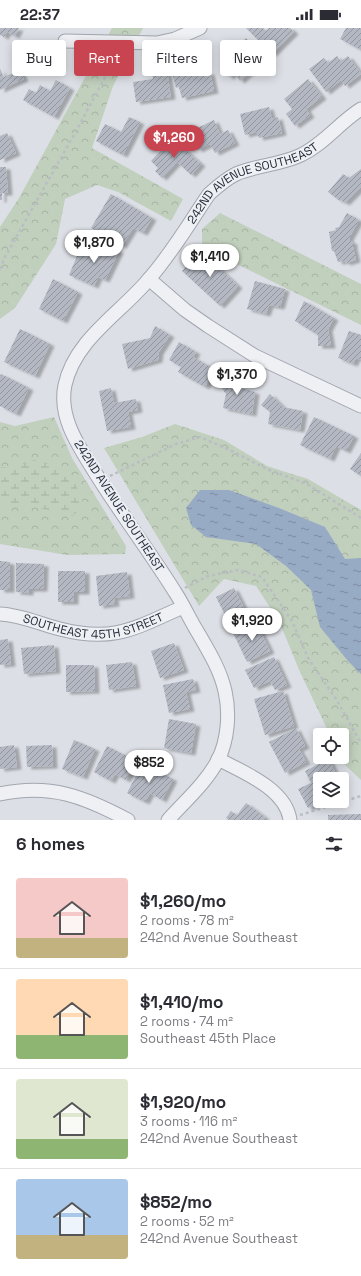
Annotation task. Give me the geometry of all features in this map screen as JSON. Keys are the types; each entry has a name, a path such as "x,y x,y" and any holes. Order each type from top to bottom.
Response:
{"street":[{"path":"134,43 175,40 200,28"},
{"name":"242ND AVENUE SOUTHEAST","path":"168,820 207,777 218,759 227,732 228,710 225,690 217,666 175,592 100,481 77,444 67,422 64,403 65,386 76,358 86,343 149,279 209,194 221,183 237,174 280,163 302,155 361,108"},
{"path":"149,279 185,310 255,356 361,406"},
{"name":"SOUTHEAST 45TH STREET","path":"0,614 11,615 76,633 105,635 132,630 183,607"},
{"path":"218,759 264,785 279,797 286,808 290,819"},
{"path":"0,794 29,790 59,792 81,798 128,820"}],"path":[{"path":"0,268 105,76"},
{"path":"100,481 176,444 200,437 267,469 308,484 361,518"},
{"path":"183,589 208,576 238,570 262,577 292,621 308,658 336,699 361,743"},
{"path":"290,819 361,796"}],"green space":[{"path":"112,28 143,28 134,45 134,40 105,40"},
{"path":"86,76 118,76 113,86 92,148 183,199 171,221 118,192 97,185 65,199 56,244 15,308 0,319 0,227 19,198"},
{"path":"220,213 361,284 361,325 202,247 202,229"},
{"path":"54,417 72,458 126,546 125,554 67,555 0,544 0,422 15,426"},
{"path":"175,424 224,440 267,466 308,479 361,510 361,780 344,764 349,764 349,728 327,728 300,672 279,621 256,586 224,579 199,606 104,448 142,437"},
{"path":"34,460 70,470 84,505 73,516 17,503 0,503 0,467 9,468"}],"water":[{"path":"200,490 229,490 325,527 345,559 361,558 361,674 348,661 320,627 311,590 286,566 256,544 206,537 191,525 186,508"}],"building":[{"path":"0,28 19,28 15,36 7,32 4,37 0,35"},
{"path":"246,28 263,28 266,31 269,28 290,28 294,32 276,50 276,40 258,40"},
{"path":"346,28 361,28 361,50 340,39"},
{"path":"337,56 341,61 348,56 361,74 345,86 341,80 326,92 309,69 324,58 328,63"},
{"path":"0,69 4,77 12,74 12,76 23,76 24,79 0,90"},
{"path":"152,76 168,76 171,97 136,102 133,82 153,79"},
{"path":"173,76 211,76 214,91 182,98 179,87 176,88"},
{"path":"236,76 246,76 240,81"},
{"path":"308,79 322,97 306,109 310,115 295,126 286,114 292,109 284,99"},
{"path":"56,80 70,88 54,117 23,100 29,89 36,93 40,85 50,91"},
{"path":"269,107 272,119 278,117 282,133 259,138 257,132 245,135 240,114"},
{"path":"129,117 140,122 123,155 96,141 105,124 121,132"},
{"path":"214,120 220,134 228,130 235,143 215,153 210,144 198,150 189,132"},
{"path":"7,133 16,153 0,160 0,136"},
{"path":"172,138 201,164 191,175 177,162 162,178 155,171 158,168 151,161"},
{"path":"0,167 6,167 8,193 2,193 2,200 0,200"},
{"path":"361,169 361,187 345,203 328,192 343,174 349,178"},
{"path":"111,194 152,218 143,233 133,228 122,246 91,228"},
{"path":"347,213 359,220 349,238 350,241 353,242 356,260 346,263 345,261 338,262 334,251 332,251 329,232 336,230 335,228 339,227"},
{"path":"98,242 119,251 105,280 98,277 94,286 69,275 80,249 92,255"},
{"path":"201,251 238,286 220,306 182,271"},
{"path":"53,279 78,292 63,321 39,309"},
{"path":"255,281 285,289 280,307 269,305 266,314 247,309"},
{"path":"304,301 334,318 328,329 331,346 318,346 318,335 295,321"},
{"path":"155,326 170,335 159,352 158,360 128,369 122,344 150,338"},
{"path":"20,329 50,344 35,376 4,362"},
{"path":"349,331 361,335 361,360 356,358 353,364 338,358"},
{"path":"179,342 196,352 193,357 214,369 205,387 178,372 181,367 169,360"},
{"path":"229,372 238,387 255,392 252,414 223,408 226,394 217,381"},
{"path":"1,374 29,388 16,414 0,406"},
{"path":"111,388 114,403 136,399 138,410 128,412 131,427 107,431 99,391"},
{"path":"270,394 283,407 303,411 300,430 268,424 270,412 261,405"},
{"path":"314,417 354,436 346,451 336,446 330,459 300,445"},
{"path":"361,453 361,476 350,469"},
{"path":"0,561 10,562 10,590 0,590"},
{"path":"16,563 44,564 43,589 29,589 29,593 16,592"},
{"path":"58,571 85,571 85,592 74,592 74,602 58,602"},
{"path":"127,572 130,596 114,598 115,604 99,606 96,576"},
{"path":"234,588 248,616 230,625 216,597"},
{"path":"256,622 270,651 247,662 233,633"},
{"path":"8,639 11,664 0,665 0,640"},
{"path":"174,643 184,670 160,678 151,651"},
{"path":"54,645 56,671 24,674 21,648"},
{"path":"274,657 287,685 275,690 270,681 254,688 245,670"},
{"path":"132,662 136,686 109,690 106,665"},
{"path":"66,665 94,665 95,691 66,692"},
{"path":"193,679 196,690 186,692 190,709 169,713 163,685"},
{"path":"283,691 294,726 265,735 254,699"},
{"path":"169,719 196,724 191,753 164,748"},
{"path":"296,728 305,746 299,749 306,762 285,773 269,742"},
{"path":"74,740 95,749 83,777 62,769"},
{"path":"14,745 17,767 0,769 0,747"},
{"path":"52,745 53,766 27,767 26,746"},
{"path":"107,746 136,761 126,780 115,774 111,781 94,772"},
{"path":"142,764 173,779 162,800 150,793 145,802 127,793"},
{"path":"319,764 331,764 335,772 313,772 313,806 308,808 298,789 311,783 305,771"},
{"path":"246,803 265,817 263,820 229,820 226,818 231,811 237,815"},
{"path":"361,814 361,820 328,820 328,815"}]}
